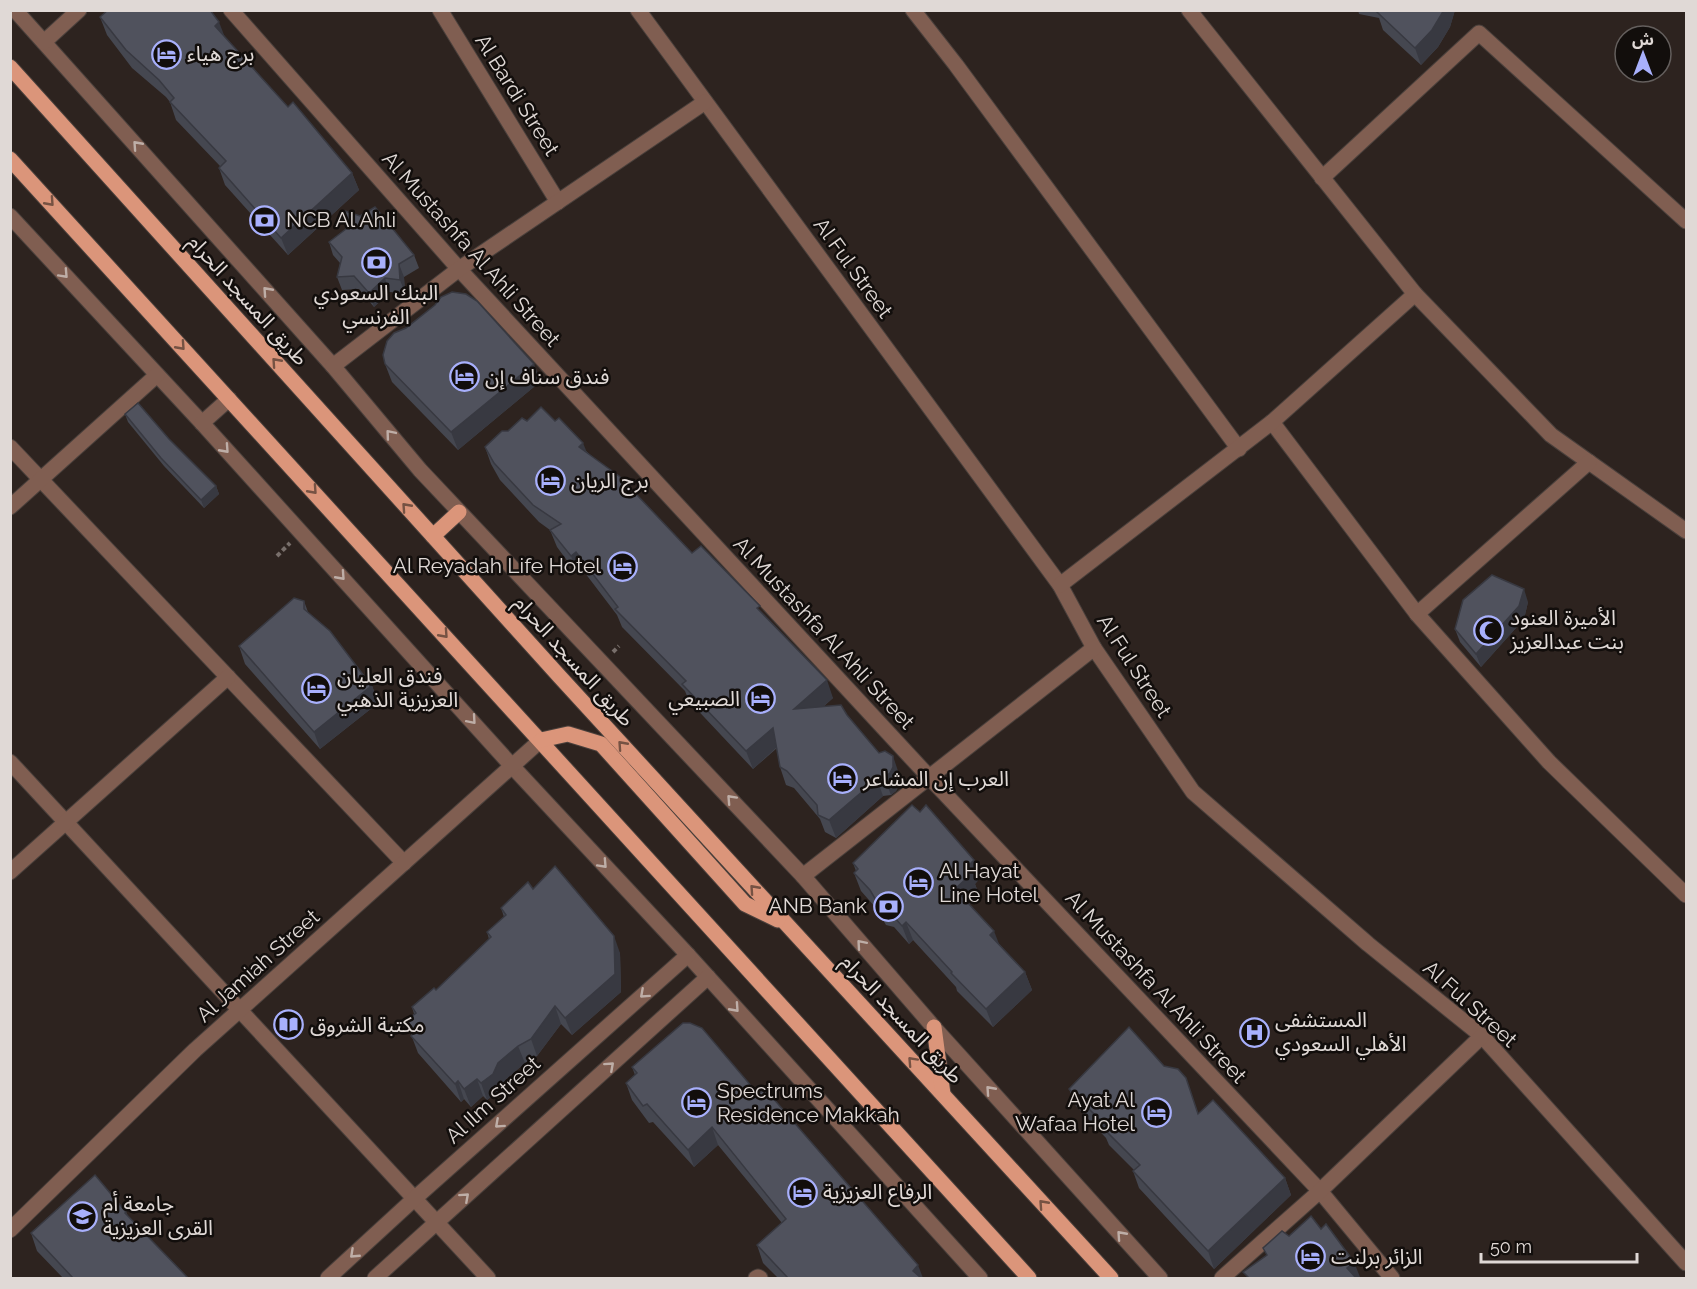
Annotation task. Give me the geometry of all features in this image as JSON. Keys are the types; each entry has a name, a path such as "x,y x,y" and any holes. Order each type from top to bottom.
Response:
{"main road":[{"name":"طريق المسجد الحرام","path":"10,67 433,536 1111,1278"},
{"path":"10,159 1029,1278"},
{"path":"433,536 459,512"},
{"path":"541,741 568,734 601,744 745,904 786,924"},
{"path":"933,1027 943,1094"}],"street":[{"path":"15,10 333,366 420,470 803,876 933,1027 1160,1278"},
{"path":"44,42 79,10"},
{"name":"Al Mustashfa Al Ahli Street","path":"231,10 459,269 930,778 1320,1191 1392,1278"},
{"name":"Al Bardi Street","path":"440,10 558,202"},
{"path":"913,10 1239,449"},
{"path":"1189,10 1415,294 1551,435 1686,531"},
{"name":"Al Ful Street","path":"643,12 705,102 1060,585 1094,648 1193,792 1368,944 1482,1036 1686,1263"},
{"path":"1322,178 1479,33 1686,221"},
{"path":"333,366 459,269 705,102"},
{"path":"10,216 202,423 512,766 688,955 980,1278"},
{"path":"1060,585 1272,422 1415,294"},
{"path":"10,507 157,375"},
{"path":"202,423 229,399"},
{"path":"1272,422 1418,614 1550,762 1686,895"},
{"path":"10,447 404,863"},
{"path":"1418,614 1589,462"},
{"path":"803,876 1094,648"},
{"path":"10,872 228,677"},
{"name":"Al Jamiah Street","path":"10,1230 195,1050 541,741"},
{"path":"10,762 488,1278"},
{"name":"Al Ilm Street","path":"328,1278 688,955"},
{"path":"375,1278 708,978"},
{"path":"1222,1278 1320,1191 1482,1036"}],"building":[{"path":"108,10 210,10 219,22 215,26 288,107 293,102 352,173 281,238 219,168 226,161 170,102 174,98 159,80 126,50 100,17"},
{"path":"1378,10 1444,10 1432,30 1415,48 1377,12"},
{"name":"البنك السعودي الفرنسي","path":"375,207 414,255 399,264 400,280 385,278 369,293 354,276 337,277 342,257 329,242 346,229 345,211 360,216"},
{"name":"فندق سناف إن","path":"452,292 466,294 477,301 534,364 451,432 385,364 383,355 387,341 394,333 406,328 435,305 441,297"},
{"path":"138,403 169,439 216,486 201,500 161,458 125,414"},
{"path":"541,407 555,421 559,418 583,443 579,447 619,476 692,553 701,546 760,606 757,608 827,680 794,709 841,705 879,753 885,751 893,756 893,767 890,773 877,779 829,820 818,815 817,805 787,771 780,767 773,728 746,751 682,684 686,681 615,609 618,607 576,552 571,556 550,530 561,524 533,505 494,463 485,447 502,431 508,431 522,418 527,421"},
{"name":"الأميرة العنود بنت عبدالعزيز","path":"1492,575 1524,589 1519,606 1476,654 1455,629 1463,600"},
{"name":"فندق العليان العزيزية الذهبي","path":"294,598 304,601 304,609 330,631 364,676 369,677 370,687 314,732 239,646"},
{"path":"912,805 920,812 926,805 974,860 966,868 971,874 955,889 994,931 990,935 1025,972 986,1009 906,922 902,926 887,909 880,907 870,890 854,873 858,869 853,863"},
{"path":"555,866 614,936 615,974 565,1018 555,1006 531,1039 518,1046 498,1063 493,1074 481,1083 477,1079 464,1089 458,1081 455,1084 411,1036 415,1032 406,1021 416,1013 412,1007 434,988 436,990 491,937 487,932 506,915 501,908 528,882 533,889"},
{"path":"683,1023 702,1028 758,1094 765,1089 918,1265 913,1271 921,1278 788,1278 757,1245 786,1219 712,1127 688,1150 647,1104 643,1106 626,1083 637,1073 632,1067"},
{"path":"1129,1027 1164,1066 1178,1069 1186,1078 1198,1114 1213,1100 1285,1178 1208,1251 1133,1171 1140,1165 1102,1127 1105,1125 1069,1089"},
{"name":"جامعة أم القرى العزيزية","path":"95,1175 125,1213 188,1278 73,1278 31,1233"},
{"name":"الزائر برلنت","path":"1311,1216 1321,1229 1326,1224 1354,1262 1347,1268 1356,1278 1249,1278 1243,1272 1267,1255 1263,1248 1282,1231 1289,1236"}],"place":[{"name":"برج هياء","path":"166,54"},
{"name":"NCB Al Ahli","path":"265,220"},
{"name":"البنك السعودي الفرنسي","path":"376,262"},
{"name":"فندق سناف إن","path":"464,377"},
{"name":"برج الريان","path":"550,481"},
{"name":"Al Reyadah Life Hotel","path":"622,566"},
{"name":"الأميرة العنود بنت عبدالعزيز","path":"1489,630"},
{"name":"فندق العليان العزيزية الذهبي","path":"316,688"},
{"name":"الصبيعي","path":"761,699"},
{"name":"العرب إن المشاعر","path":"842,779"},
{"name":"Al Hayat Line Hotel","path":"918,883"},
{"name":"ANB Bank","path":"888,906"},
{"name":"مكتبة الشروق","path":"289,1025"},
{"name":"المستشفى الأهلي السعودي","path":"1254,1032"},
{"name":"Spectrums Residence Makkah","path":"696,1103"},
{"name":"Ayat Al Wafaa Hotel","path":"1156,1112"},
{"name":"الرفاع العزيزية","path":"802,1192"},
{"name":"جامعة أم القرى العزيزية","path":"82,1216"},
{"name":"الزائر برلنت","path":"1310,1257"}]}
